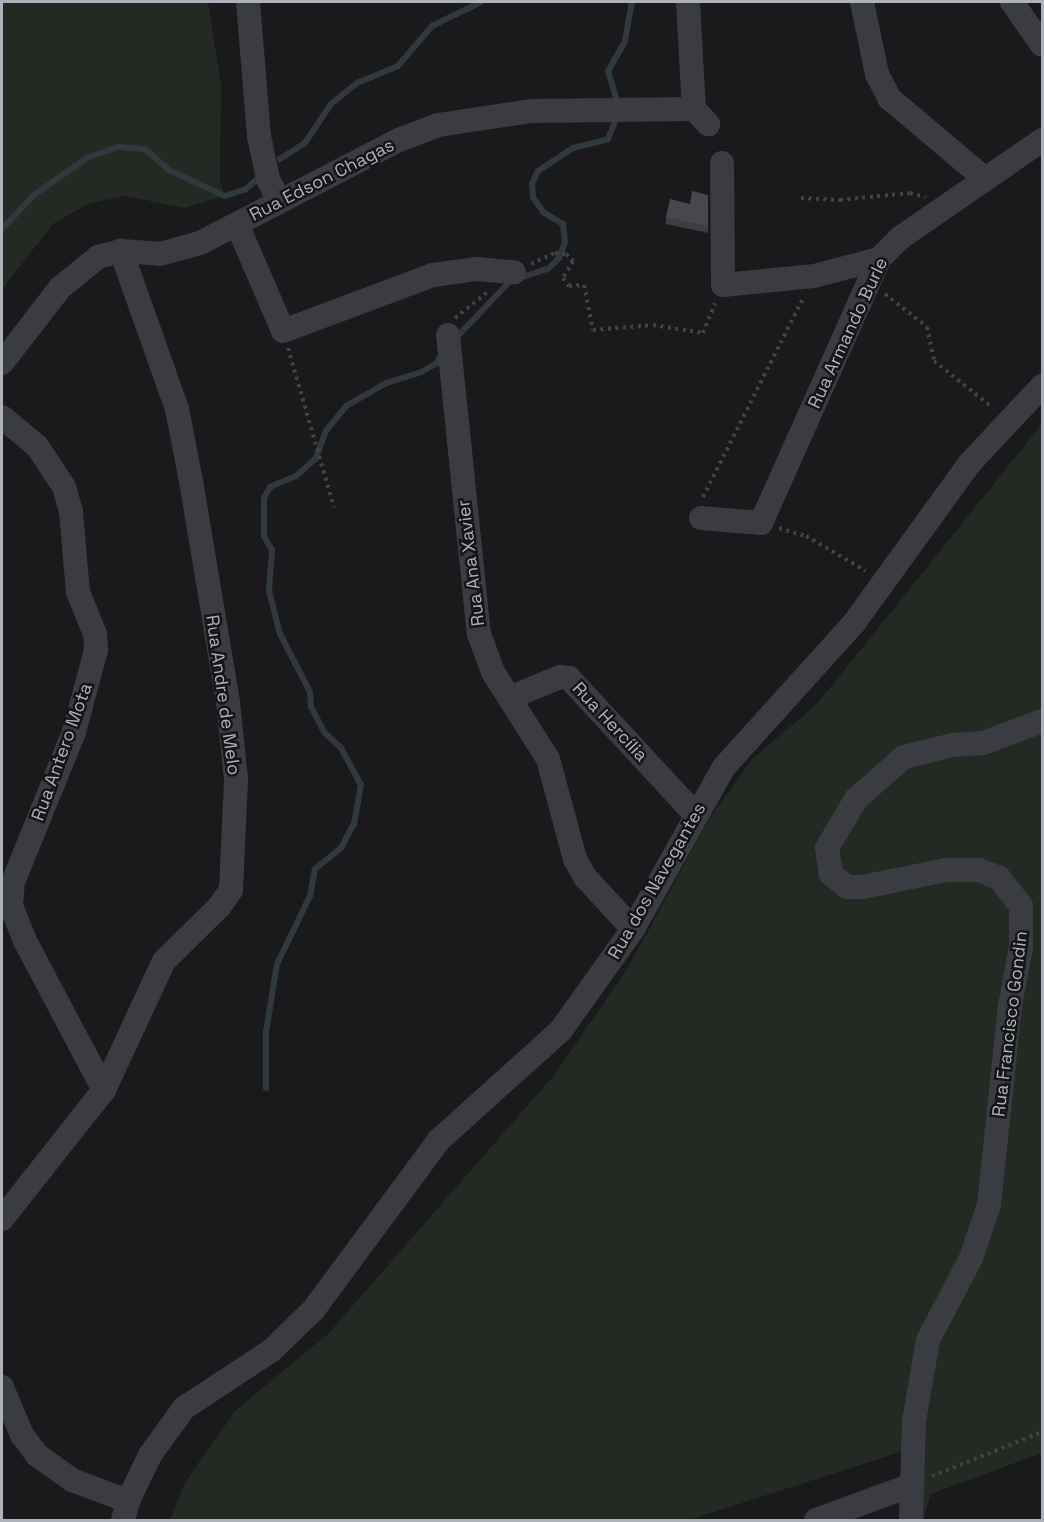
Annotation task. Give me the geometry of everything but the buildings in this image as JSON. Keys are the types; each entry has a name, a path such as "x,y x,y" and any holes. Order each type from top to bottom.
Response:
{"street":[{"path":"248,2 259,136 268,179 279,201"},
{"name":"Rua Edson Chagas","path":"2,363 69,278 98,257 122,251 174,251 237,224 399,140 454,120 532,111 605,110 631,110 701,117 688,2"},
{"path":"862,2 874,64 889,98 984,178"},
{"path":"1012,2 1042,45"},
{"name":"Rua Armando Burle","path":"761,523 879,259 900,238 1042,140"},
{"path":"722,163 723,285 814,276 879,259"},
{"path":"237,224 283,331 433,275 476,269 514,272"},
{"name":"Rua Andre de Melo","path":"2,1219 104,1090 157,972 178,945 229,895 236,779 228,702 177,409 122,251"},
{"name":"Rua Ana Xavier","path":"448,340 472,594 479,634 493,672 548,759 575,859 585,877 633,929"},
{"name":"Rua dos Navegantes","path":"126,1511 150,1455 184,1408 272,1350 314,1309 416,1167 439,1140 561,1030 633,929 695,814 741,746 884,585 950,489 1008,420 1042,386"},
{"name":"Rua Antero Mota","path":"2,417 37,446 64,487 71,511 78,592 95,634 96,650 74,732 13,882 11,906 24,939 104,1090"},
{"path":"701,518 761,523"},
{"name":"Rua Hercília","path":"509,698 560,677 569,678 695,814"},
{"name":"Rua Francisco Gondin","path":"911,1521 914,1421 928,1340 942,1305 971,1258 989,1205 1010,1006 1021,947 1021,906 999,878 979,870 946,870 863,887 847,886 831,874 827,848 856,799 904,757 953,745 983,743 1042,721"},
{"path":"2,1387 22,1435 37,1455 72,1480 126,1511"},
{"path":"816,1521 912,1485"}],"path":[{"path":"801,198 840,200 910,193"},
{"path":"560,253 566,254 573,261 563,278 568,286 584,285 593,330 652,325 703,333 723,285"},
{"path":"701,518 696,510 814,276"},
{"path":"869,281 927,327 934,360 1008,420"},
{"path":"283,331 315,431 334,507"},
{"path":"761,523 806,536 860,566 884,585"},
{"path":"912,1485 1042,1432"}],"shaded area":[{"path":"2,2 208,2 221,85 220,181 225,196 184,208 126,196 90,203 53,224 2,289"},
{"path":"1042,424 1042,1453 931,1494 923,1520 919,1520 916,1447 689,1520 170,1520 185,1482 236,1410 329,1333 555,1074 629,966 709,819 752,759 817,704"}],"waterway":[{"path":"280,159 305,143 331,104 357,83 398,66 432,26 481,2"},
{"path":"618,104 608,71 625,41 632,2"},
{"path":"456,338 510,281 548,269 559,258 565,242 563,224 543,212 533,197 532,183 538,171 573,148 608,139 617,117"},
{"path":"2,229 34,195 87,158 118,147 145,149 169,170 225,196 246,189 257,179"},
{"path":"266,1088 266,1032 277,964 310,896 315,869 341,848 354,824 361,785 341,748 324,732 311,707 310,692 280,634 269,591 272,550 264,536 264,498 270,487 296,476 316,458 326,431 346,406 386,383 421,372 437,363 441,354"}]}
